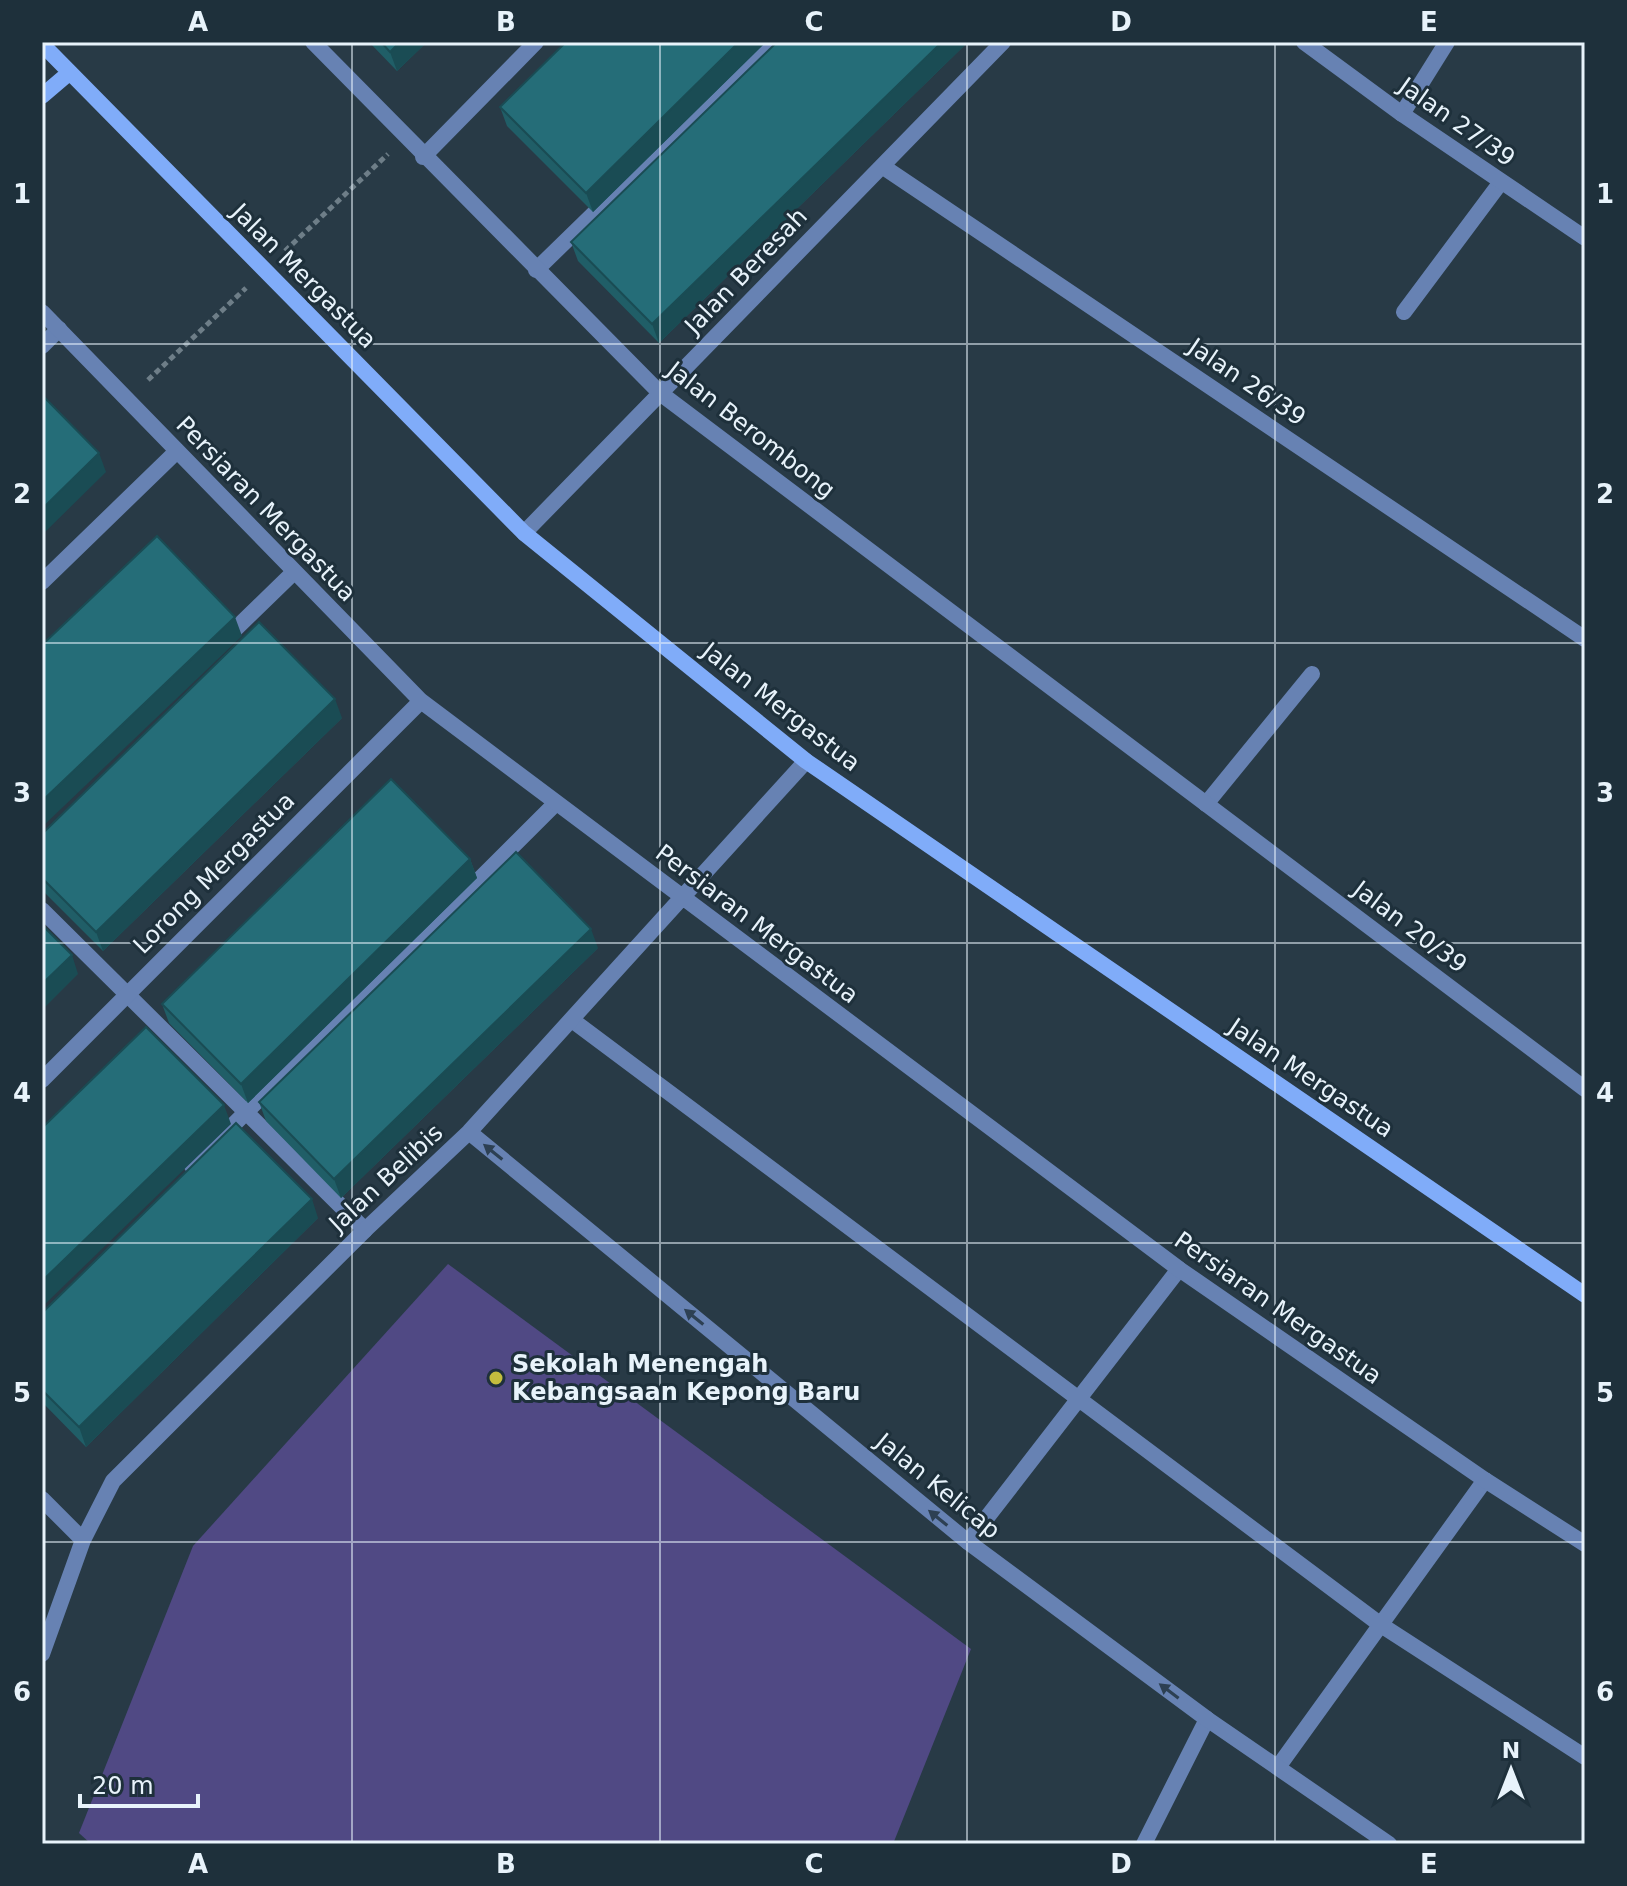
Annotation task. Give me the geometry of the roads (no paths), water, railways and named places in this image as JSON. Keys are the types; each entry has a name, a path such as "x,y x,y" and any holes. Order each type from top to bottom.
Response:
{"main road":[{"name":"Jalan Mergastua","path":"42,44 524,533 806,761 1585,1295"},
{"path":"42,96 69,73"}],"street":[{"name":"Jalan Berombong","path":"313,42 423,157 660,393 1206,804"},
{"path":"423,157 536,42"},
{"path":"536,270 770,42"},
{"name":"Jalan Beresah","path":"524,533 1003,42"},
{"name":"Jalan 27/39","path":"1304,42 1402,114 1585,238"},
{"path":"1402,114 1447,42"},
{"name":"Jalan 26/39","path":"882,166 1585,639"},
{"path":"1404,312 1501,182"},
{"name":"Persiaran Mergastua","path":"42,312 421,701 1179,1269 1509,1497 1585,1544"},
{"path":"42,346 59,329"},
{"path":"42,582 176,452"},
{"path":"206,658 294,572"},
{"path":"1206,804 1312,674"},
{"name":"Lorong Mergastua","path":"42,1080 421,701"},
{"name":"Jalan Belibis","path":"42,1654 83,1540 113,1481 365,1230 469,1132 806,761"},
{"path":"182,1177 556,803"},
{"name":"Jalan 20/39","path":"1206,804 1585,1089"},
{"path":"42,910 365,1230"},
{"path":"572,1020 1381,1625 1585,1757"},
{"name":"Jalan Kelicap","path":"469,1132 968,1542 1207,1719 1389,1844"},
{"path":"968,1542 1179,1269"},
{"path":"1278,1767 1485,1480"},
{"path":"42,1499 83,1540"},
{"path":"1144,1844 1207,1719"}],"place":[{"name":"Sekolah Menengah Kebangsaan Kepong Baru","path":"496,1378"}]}
